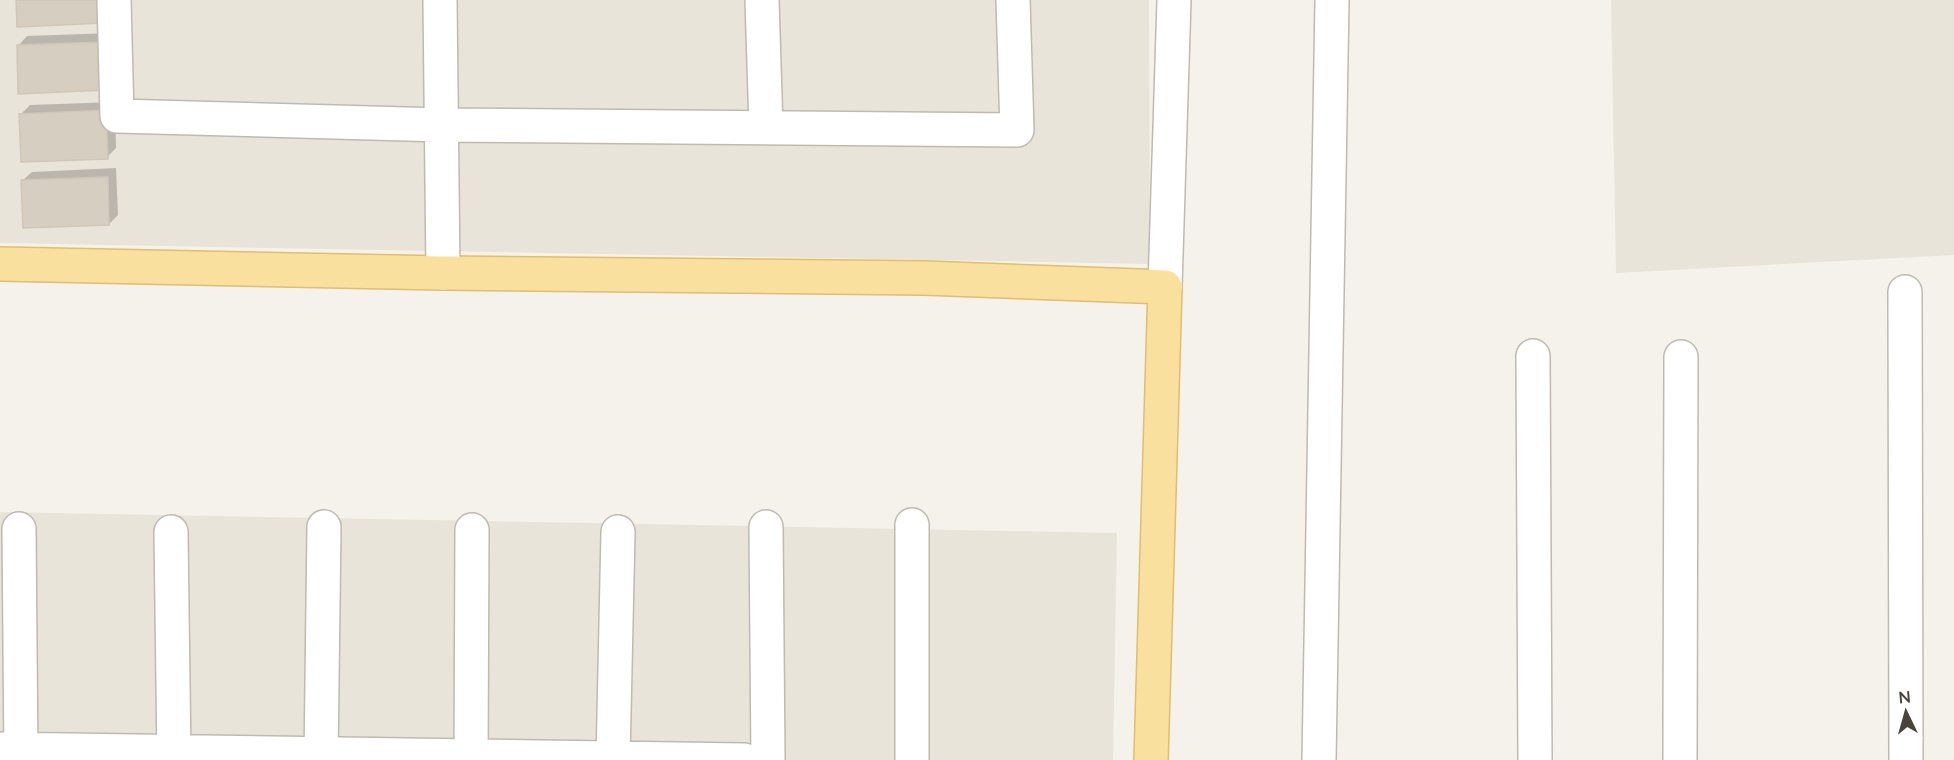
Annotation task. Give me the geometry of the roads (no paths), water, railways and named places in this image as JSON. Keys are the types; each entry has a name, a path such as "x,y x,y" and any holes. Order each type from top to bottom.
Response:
{"main road":[{"path":"0,264 443,273 924,278 1165,287 1151,760"}],"street":[{"path":"114,0 117,116 442,125 1017,130 1013,0"},
{"path":"440,0 443,273"},
{"path":"762,0 766,128"},
{"path":"1165,287 1174,0"},
{"path":"1319,760 1332,0"},
{"path":"1905,292 1906,760"},
{"path":"1533,356 1535,760"},
{"path":"1680,760 1681,357"},
{"path":"912,525 912,760"},
{"path":"321,757 324,527"},
{"path":"766,527 768,760"},
{"path":"19,529 14,753 744,760"},
{"path":"471,758 472,531"},
{"path":"171,532 174,756"},
{"path":"613,759 618,532"}]}
